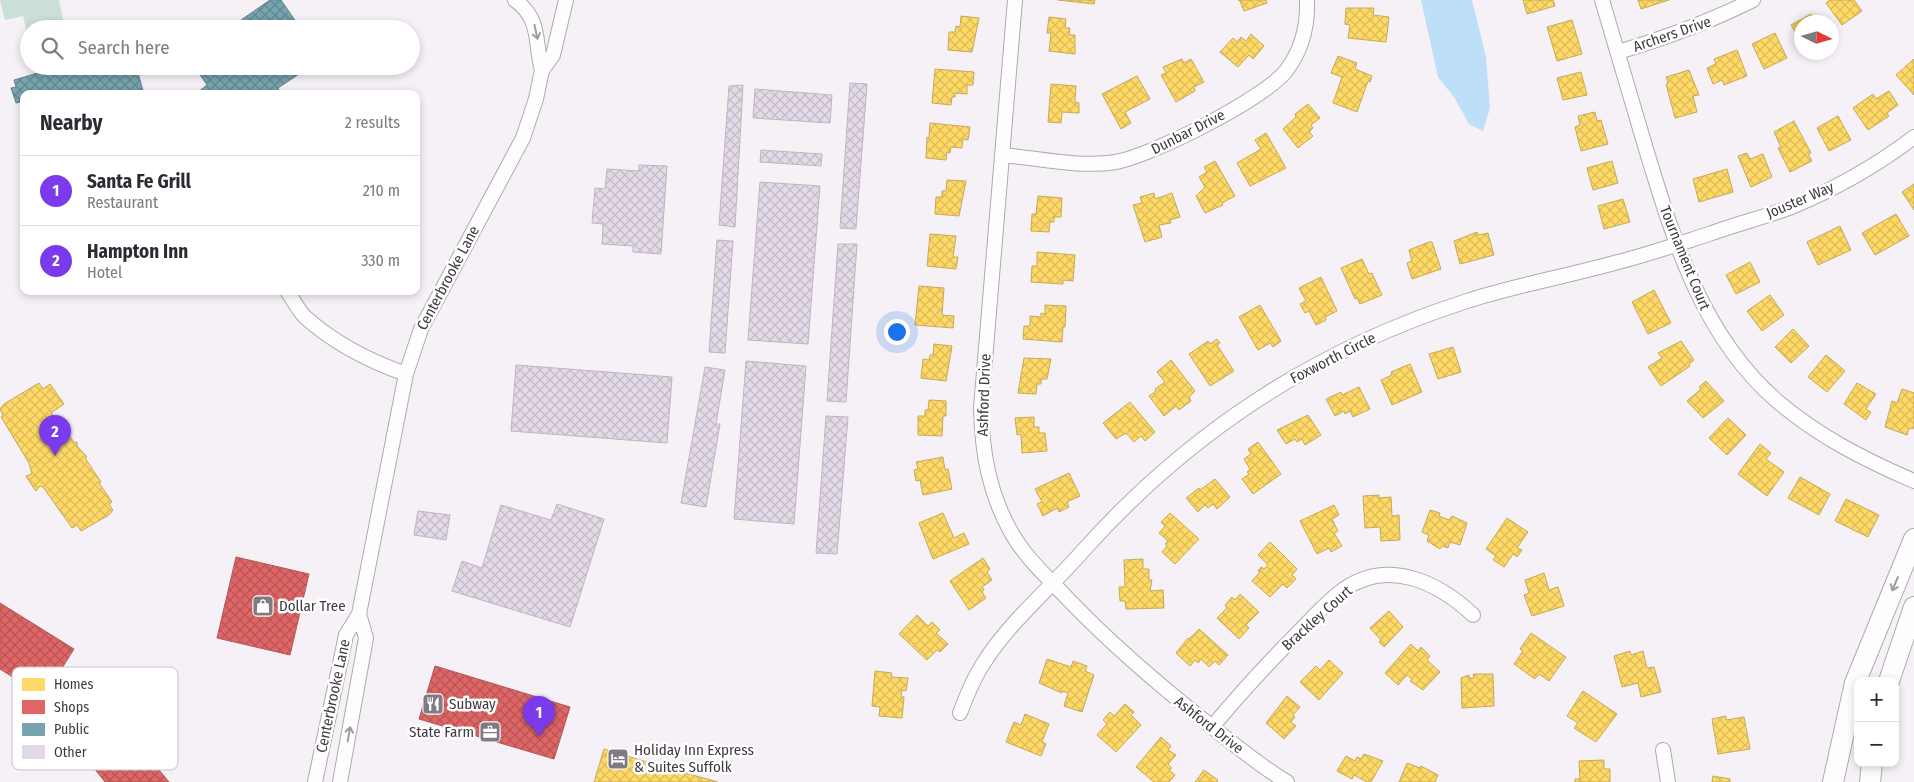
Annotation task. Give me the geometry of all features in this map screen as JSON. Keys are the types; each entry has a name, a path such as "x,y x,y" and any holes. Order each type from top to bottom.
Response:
{"street":[{"name":"Centerbrooke Lane","path":"515,0 533,20 537,33 538,56 542,70"},
{"name":"Centerbrooke Lane","path":"315,782 346,635 359,614 406,374 420,329 523,138 536,98 542,70 553,55 566,0"},
{"name":"Ashford Drive","path":"1015,0 981,408 982,445 989,481 1010,532 1054,584 1136,666 1212,727 1287,782"},
{"name":"Dunbar Drive","path":"1002,155 1089,164 1115,162 1140,156 1164,146 1240,105 1271,85 1285,72 1296,55 1304,37 1307,0"},
{"name":"Tournament Court","path":"1602,0 1676,244 1702,306 1722,338 1744,368 1776,400 1806,424 1842,446 1914,481"},
{"name":"Archers Drive","path":"1618,52 1690,29 1753,0"},
{"name":"Jouster Way","path":"1676,244 1797,204 1868,168 1914,137"},
{"name":"Foxworth Circle","path":"960,713 970,686 984,661 998,643 1054,584 1102,529 1158,475 1231,416 1290,378 1355,345 1419,318 1470,300 1621,261 1676,244"},
{"path":"290,295 304,316 340,344 377,364 406,374"},
{"path":"1833,782 1856,683 1914,539"},
{"name":"Brackley Court","path":"1212,727 1259,673 1309,622 1343,590 1360,581 1378,576 1397,576 1420,580 1454,597 1473,615"},
{"path":"1891,677 1914,607"},
{"name":"Centerbrooke Lane","path":"340,782 366,638 359,614"},
{"path":"1663,750 1668,782"},
{"path":"1870,782 1872,767"}],"green space":[{"path":"0,0 59,0 63,20 24,20 23,16 5,20"}],"water":[{"path":"1421,0 1472,0 1486,57 1490,108 1483,131 1469,124 1454,97 1438,77"}],"building: Homes":[{"path":"1058,0 1095,0 1094,4"},
{"path":"1238,0 1266,0 1267,3 1244,11"},
{"path":"1523,0 1553,0 1555,6 1527,14"},
{"path":"1638,0 1669,0 1641,9"},
{"path":"1830,0 1854,0 1862,11 1842,25 1839,21 1839,15 1835,15 1826,3"},
{"path":"1346,8 1374,8 1373,15 1389,17 1386,42 1348,38 1350,25 1345,24"},
{"path":"961,16 979,18 972,52 948,50 949,32 955,32 956,26 960,27"},
{"path":"1049,17 1066,19 1065,28 1070,28 1069,35 1075,35 1075,54 1049,51 1051,33 1047,33"},
{"path":"1572,20 1582,54 1557,61 1547,27"},
{"path":"1775,33 1787,58 1764,69 1752,44"},
{"path":"1251,34 1264,46 1253,59 1249,55 1238,67 1220,52 1233,38 1237,42 1241,37 1246,41"},
{"path":"1737,50 1747,76 1724,85 1722,80 1713,84 1707,68 1716,64 1714,59"},
{"path":"1338,56 1357,63 1355,69 1372,76 1370,82 1368,81 1357,112 1333,103 1342,77 1331,73"},
{"path":"1182,59 1184,63 1191,59 1204,82 1194,87 1195,91 1176,102 1161,75 1166,73 1163,67"},
{"path":"1914,59 1914,95 1896,75"},
{"path":"935,69 974,72 973,85 967,85 967,94 955,93 955,97 952,97 951,105 932,103"},
{"path":"1689,70 1699,95 1693,96 1697,112 1675,118 1666,84 1668,83 1666,77"},
{"path":"1581,72 1587,95 1563,100 1557,78"},
{"path":"1137,76 1150,99 1125,112 1131,123 1121,129 1102,94"},
{"path":"1051,84 1076,86 1075,102 1079,103 1079,113 1062,112 1061,123 1048,122"},
{"path":"1889,91 1898,105 1887,113 1889,116 1868,130 1853,108 1873,94 1876,99"},
{"path":"1308,104 1320,118 1311,125 1313,128 1309,132 1313,136 1298,148 1283,129 1296,117 1295,114"},
{"path":"1595,112 1597,121 1601,120 1608,144 1581,151 1575,127 1580,125 1578,116"},
{"path":"1838,116 1851,140 1829,151 1817,128"},
{"path":"1794,121 1811,153 1808,154 1812,161 1790,172 1778,148 1781,147 1774,132"},
{"path":"930,123 970,127 968,140 963,139 962,148 951,147 950,153 947,152 946,160 926,158"},
{"path":"1266,133 1286,168 1250,186 1237,163 1261,149 1255,140"},
{"path":"1747,153 1750,159 1763,154 1772,177 1751,187 1738,156"},
{"path":"1215,161 1235,196 1222,203 1223,205 1205,213 1196,196 1205,187 1199,177 1207,172 1204,167"},
{"path":"1612,161 1618,183 1593,190 1587,168"},
{"path":"1727,169 1733,192 1699,202 1693,179"},
{"path":"947,180 966,181 959,216 935,214 936,197 942,197 942,191 946,191"},
{"path":"1914,184 1914,210 1902,192"},
{"path":"1154,193 1155,199 1172,193 1180,217 1170,220 1171,223 1159,225 1162,237 1145,242 1133,205 1142,203 1140,197"},
{"path":"1038,196 1062,198 1061,217 1054,217 1054,222 1050,222 1049,232 1031,231 1032,214 1036,214"},
{"path":"1623,199 1630,222 1604,229 1598,206"},
{"path":"1896,214 1909,236 1875,255 1862,233"},
{"path":"1840,226 1851,250 1818,265 1807,242"},
{"path":"1477,232 1478,235 1488,233 1494,255 1460,264 1454,241"},
{"path":"930,234 956,236 953,257 958,257 956,269 927,266"},
{"path":"1432,242 1441,269 1412,279 1407,263 1412,261 1409,250"},
{"path":"1037,252 1075,255 1073,281 1063,280 1063,284 1031,282 1032,266 1037,266"},
{"path":"1362,259 1369,274 1372,273 1382,295 1360,304 1357,298 1355,299 1341,268"},
{"path":"1750,262 1760,282 1736,294 1726,275"},
{"path":"1321,277 1337,311 1325,317 1326,320 1316,325 1309,311 1305,313 1300,304 1306,301 1299,288"},
{"path":"919,286 944,288 942,315 954,316 953,328 915,325"},
{"path":"1654,290 1671,323 1648,334 1632,302"},
{"path":"1770,295 1784,315 1762,331 1747,311"},
{"path":"1045,305 1066,306 1062,342 1023,339 1024,326 1030,326 1030,316 1041,317 1041,313 1045,314"},
{"path":"1260,305 1281,341 1273,347 1270,343 1258,350 1239,317"},
{"path":"1793,329 1809,346 1791,363 1775,347"},
{"path":"1217,339 1220,343 1217,345 1234,371 1210,386 1189,354 1208,341 1210,344"},
{"path":"1681,341 1694,360 1689,364 1690,366 1661,386 1648,367 1662,358 1658,353"},
{"path":"934,344 952,346 946,381 921,378 923,359 929,360 930,355 933,355"},
{"path":"1453,347 1461,372 1438,379 1429,354"},
{"path":"1826,355 1845,371 1827,392 1808,377"},
{"path":"1024,358 1051,359 1047,379 1041,379 1041,384 1037,384 1036,394 1018,393"},
{"path":"1171,360 1195,391 1189,397 1191,401 1179,410 1176,406 1164,416 1149,396 1165,382 1157,372"},
{"path":"1410,364 1422,392 1392,405 1381,380 1392,375 1391,372"},
{"path":"1706,381 1724,401 1703,418 1687,401 1701,389 1699,387"},
{"path":"39,383 43,389 50,384 64,404 51,413 75,443 77,442 77,446 87,457 85,458 112,502 109,504 113,510 109,515 81,531 77,525 72,528 43,487 40,486 36,491 33,487 26,476 32,474 29,463 1,417 3,415 0,409 4,404"},
{"path":"1857,383 1876,394 1866,409 1871,412 1866,420 1844,404"},
{"path":"1359,387 1370,409 1353,417 1350,411 1345,414 1344,411 1335,416 1326,399 1341,392 1342,395"},
{"path":"1902,389 1914,393 1914,426 1913,429 1909,428 1907,435 1885,427 1892,401 1897,403"},
{"path":"929,400 946,401 946,416 943,416 942,436 918,435 918,416 925,416"},
{"path":"1130,402 1155,432 1145,441 1141,436 1134,442 1126,433 1116,439 1103,423"},
{"path":"1308,415 1321,435 1305,445 1302,439 1297,442 1295,439 1286,444 1277,430"},
{"path":"1034,417 1034,427 1039,427 1039,433 1045,433 1047,451 1022,453 1021,434 1017,435 1015,418"},
{"path":"1728,418 1746,435 1727,455 1709,438"},
{"path":"1258,442 1281,474 1253,494 1242,479 1249,474 1247,472 1250,469 1244,459 1251,454 1248,449"},
{"path":"1760,444 1771,453 1766,459 1784,472 1767,496 1738,474"},
{"path":"943,457 945,470 948,469 952,489 923,495 920,480 916,481 914,470 918,469 916,462"},
{"path":"1069,473 1080,496 1067,502 1069,507 1059,512 1057,508 1043,516 1037,504 1042,502 1035,489"},
{"path":"1800,477 1830,494 1819,515 1788,498"},
{"path":"1215,479 1230,497 1217,509 1213,504 1208,508 1205,505 1198,512 1186,498"},
{"path":"1379,495 1379,498 1391,497 1392,516 1399,515 1400,540 1381,541 1380,527 1365,528 1363,496"},
{"path":"1846,499 1879,515 1868,537 1835,521"},
{"path":"1334,505 1339,515 1332,519 1338,531 1334,533 1342,546 1331,552 1329,548 1317,554 1300,521"},
{"path":"1430,510 1440,513 1439,516 1449,520 1452,516 1467,523 1460,545 1450,542 1448,548 1442,546 1440,549 1427,541 1429,535 1422,532"},
{"path":"943,513 954,538 964,533 969,544 933,559 919,523"},
{"path":"1170,513 1199,539 1175,564 1162,552 1167,546 1165,544 1168,541 1159,533 1165,526 1161,522"},
{"path":"1507,518 1528,532 1517,548 1522,550 1517,557 1513,554 1504,567 1493,560 1496,556 1486,549"},
{"path":"1270,542 1297,569 1292,575 1296,579 1287,588 1283,584 1270,597 1252,581 1260,572 1258,571 1261,567 1264,569 1268,565 1258,555"},
{"path":"983,558 990,569 987,572 992,580 982,587 984,590 982,592 986,598 969,610 950,581"},
{"path":"1143,559 1143,569 1149,569 1149,580 1152,580 1150,591 1163,590 1164,608 1126,609 1125,601 1120,601 1119,587 1125,587 1124,560"},
{"path":"1544,573 1549,590 1558,587 1564,606 1532,616 1524,595 1529,593 1525,580"},
{"path":"1240,594 1259,612 1246,625 1249,628 1239,639 1217,618 1227,608 1225,605 1232,597 1235,600"},
{"path":"1389,611 1403,627 1384,647 1379,642 1381,640 1370,628"},
{"path":"917,615 928,626 932,622 940,630 936,633 948,644 940,652 937,650 927,660 899,634"},
{"path":"1199,629 1228,655 1219,665 1215,661 1209,667 1201,659 1198,663 1195,660 1190,666 1176,653 1188,638"},
{"path":"1531,633 1566,657 1549,681 1539,674 1535,679 1514,664 1523,651 1520,649"},
{"path":"1411,644 1418,651 1421,647 1430,656 1427,660 1440,672 1423,690 1410,681 1412,679 1407,675 1398,685 1385,673"},
{"path":"1630,651 1631,655 1643,651 1647,668 1654,667 1661,692 1641,697 1638,683 1622,687 1614,656"},
{"path":"1047,659 1071,667 1073,661 1087,666 1085,671 1094,675 1082,712 1064,706 1068,693 1063,691 1062,693 1039,683"},
{"path":"1329,660 1343,673 1319,700 1300,682 1316,666 1320,670"},
{"path":"875,671 892,673 891,677 908,678 906,691 902,690 901,697 904,697 902,718 879,716 880,707 872,706"},
{"path":"1473,674 1493,674 1494,706 1462,708 1461,678 1469,675 1469,678 1474,678"},
{"path":"1583,691 1617,714 1596,742 1574,728 1578,723 1567,716"},
{"path":"1287,696 1300,707 1293,715 1295,717 1291,722 1296,726 1284,739 1266,723"},
{"path":"1125,704 1134,712 1131,715 1141,725 1116,752 1097,735 1107,724 1103,720 1110,712 1114,716"},
{"path":"1025,714 1049,724 1042,742 1046,744 1041,756 1006,742 1014,722 1021,725"},
{"path":"1726,716 1726,720 1744,717 1750,749 1718,754 1712,719"},
{"path":"1161,737 1171,746 1168,750 1176,755 1168,764 1172,768 1169,770 1175,775 1169,782 1154,782 1136,767"},
{"name":"Holiday Inn Express & Suites Suffolk","path":"604,749 667,768 718,782 594,782"},
{"path":"1364,754 1383,761 1371,782 1367,782 1354,775 1352,779 1337,771 1346,756 1355,761 1357,757 1361,759"},
{"path":"1604,760 1604,769 1610,769 1610,782 1575,782 1575,779 1580,779 1579,761"},
{"path":"1407,763 1420,768 1421,766 1438,775 1435,782 1399,782"},
{"path":"1204,770 1218,780 1217,782 1195,782"},
{"path":"1713,776 1730,779 1730,782 1712,782"}],"building: Shops":[{"name":"Dollar Tree","path":"236,557 309,574 290,655 217,638"},
{"path":"0,603 74,649 63,667 12,667 12,677 0,669"},
{"path":"435,666 570,707 554,759 419,719"},
{"path":"95,770 159,770 169,782 105,782"}],"building: Public":[{"path":"270,0 281,0 295,20 241,20"},
{"path":"31,75 139,75 143,90 20,90 20,102 16,103 11,88 16,87 14,80"},
{"path":"200,75 298,75 278,88 279,90 201,90 207,85"}],"building: Other":[{"path":"850,83 867,84 856,229 840,228"},
{"path":"743,85 735,227 719,225 729,86"},
{"path":"755,89 832,95 830,123 753,118"},
{"path":"761,150 822,154 821,166 760,162"},
{"path":"639,165 667,166 661,254 633,252 633,246 602,244 603,224 592,223 595,188 605,189 607,169 639,171"},
{"path":"760,182 820,186 808,344 748,340"},
{"path":"717,240 733,241 725,353 709,352"},
{"path":"838,244 857,244 846,402 827,401"},
{"path":"746,361 806,366 794,524 734,519"},
{"path":"516,365 672,377 667,443 511,431"},
{"path":"705,367 725,370 716,424 720,424 706,507 681,503"},
{"path":"826,416 848,417 837,554 816,553"},
{"path":"557,504 604,519 570,627 452,591 462,561 482,568 501,505 551,520"},
{"path":"418,511 450,515 446,540 414,535"}],"place":[{"name":"Hampton Inn","path":"55,456"},
{"name":"Dollar Tree","path":"263,606"},
{"name":"Subway","path":"433,704"},
{"name":"State Farm","path":"490,732"},
{"name":"Santa Fe Grill","path":"539,737"},
{"name":"Holiday Inn Express & Suites Suffolk","path":"618,759"}]}
